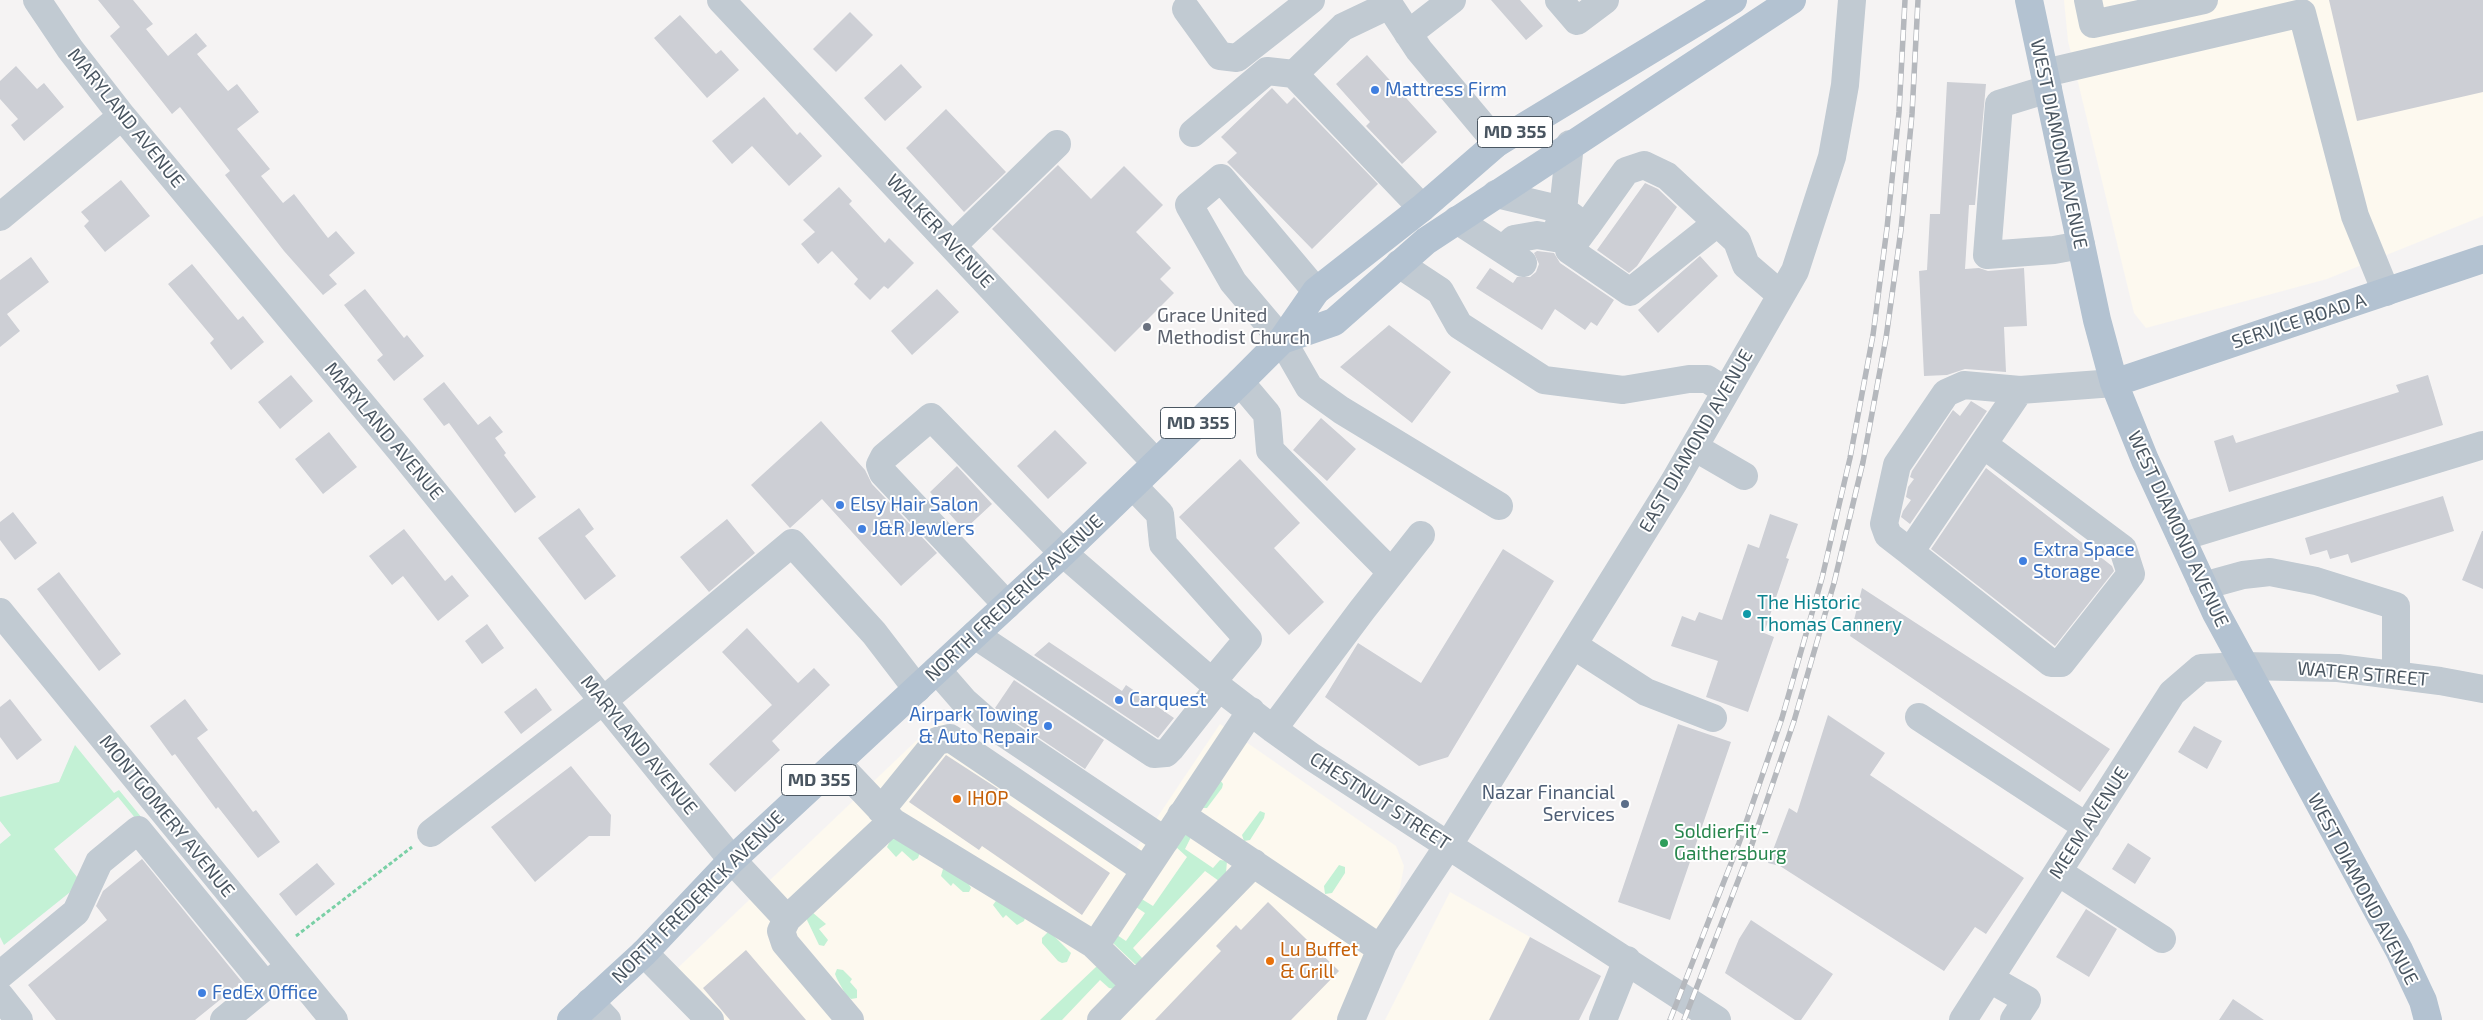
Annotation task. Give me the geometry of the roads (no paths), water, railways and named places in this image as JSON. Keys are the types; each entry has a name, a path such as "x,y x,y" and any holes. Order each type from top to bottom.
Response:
{"main road":[{"name":"NORTH FREDERICK AVENUE","path":"590,1014 644,953 732,860 1063,553 1240,382 1282,340 1316,291 1422,208 1497,143 1733,0"},
{"name":"NORTH FREDERICK AVENUE","path":"1282,340 1334,322 1426,241 1570,144 1792,0"},
{"name":"WEST DIAMOND AVENUE","path":"2029,0 2097,320 2114,383 2145,460 2203,586 2243,666 2399,950 2422,1001 2428,1020"},
{"name":"SERVICE ROAD A","path":"2114,383 2483,259"}],"street":[{"name":"MARYLAND AVENUE","path":"36,0 70,49 122,116 399,448 732,860 787,919"},
{"name":"WALKER AVENUE","path":"721,0 1156,463"},
{"path":"1186,9 1220,56 1237,58 1311,0"},
{"path":"1408,34 1452,0"},
{"path":"1559,0 1577,21 1605,0"},
{"name":"EAST DIAMOND AVENUE","path":"1351,1020 1381,949 1448,846 1694,447 1795,271 1832,157 1845,85 1852,0"},
{"path":"2088,0 2093,24 2204,0"},
{"path":"1294,74 1343,27 1387,2 1419,50 1497,143"},
{"path":"2081,245 2054,250 1987,255 1999,104 2047,81 2301,7 2355,216 2386,292"},
{"path":"1193,133 1268,71 1294,74 1422,208"},
{"path":"0,216 122,116"},
{"path":"953,245 1057,144"},
{"path":"1457,220 1513,256 1514,239 1537,235 1555,238 1563,210 1570,144"},
{"path":"1716,222 1630,292 1569,250 1626,171 1644,165 1667,176 1737,241 1746,265 1781,295"},
{"path":"1316,291 1221,178 1189,205 1232,282 1282,340 1309,387 1341,410 1499,506"},
{"path":"1496,194 1563,210 1586,227"},
{"path":"1399,264 1440,291 1459,325 1544,380 1623,390 1689,379 1706,379 1726,391"},
{"path":"1240,382 1268,414 1270,450 1391,572"},
{"path":"1984,445 2123,549 2130,574 2061,663 2051,663 1888,535 1884,524 1898,465 1946,394 1964,385 2020,390 2114,383"},
{"path":"1910,552 2020,390"},
{"name":"CHESTNUT STREET","path":"1007,605 883,473 880,465 884,457 930,416 1063,553 1216,684 1273,729 1448,846 1717,1020"},
{"path":"2180,537 2483,446"},
{"path":"1694,447 1744,476"},
{"path":"975,635 1154,754 1166,753 1172,748 1248,639 1163,544 1160,514 1133,486"},
{"path":"1273,729 1421,535"},
{"path":"431,833 604,700 792,543 874,633 917,689"},
{"path":"2203,586 2243,575 2270,572 2316,580 2396,606 2396,675"},
{"name":"MONTGOMERY AVENUE","path":"2,619 334,1020"},
{"path":"1573,645 1646,692 1713,718"},
{"name":"WATER STREET","path":"2243,666 2338,668 2483,689"},
{"name":"MEEM AVENUE","path":"1964,1020 2172,693 2201,668 2243,666"},
{"path":"937,670 964,701 989,723 1165,841"},
{"path":"1095,946 1251,711"},
{"path":"1919,717 2087,827"},
{"path":"850,1020 785,943 781,931 787,919 886,815 937,741 950,738 1145,870"},
{"path":"837,763 886,815 1095,946 1135,985"},
{"path":"1182,815 1381,949"},
{"path":"0,975 76,912 98,862 138,830 266,986"},
{"path":"1102,1020 1254,864"},
{"path":"2058,872 2162,939"},
{"path":"644,953 710,1020"},
{"path":"224,1020 266,986 283,958"},
{"path":"1603,1020 1627,960"},
{"path":"1990,978 2027,1000 2014,1020"},
{"path":"0,996 19,1020"}],"railway":[{"path":"1670,1020 1739,843 1782,718 1822,578 1850,458 1873,335 1887,228 1899,112 1905,0"},
{"path":"1684,1020 1750,850 1794,721 1834,583 1863,462 1886,338 1901,230 1912,114 1918,0"}],"place":[{"name":"Mattress Firm","path":"1375,90"},
{"name":"Grace United Methodist Church","path":"1147,327"},
{"name":"Elsy Hair Salon","path":"840,505"},
{"name":"J&R Jewlers","path":"862,529"},
{"name":"Extra Space Storage","path":"2023,561"},
{"name":"The Historic Thomas Cannery","path":"1747,614"},
{"name":"Carquest","path":"1119,700"},
{"name":"Airpark Towing & Auto Repair","path":"1048,726"},
{"name":"IHOP","path":"957,799"},
{"name":"Nazar Financial Services","path":"1625,804"},
{"name":"SoldierFit - Gaithersburg","path":"1664,843"},
{"name":"Lu Buffet & Grill","path":"1270,961"},
{"name":"FedEx Office","path":"202,993"}]}
